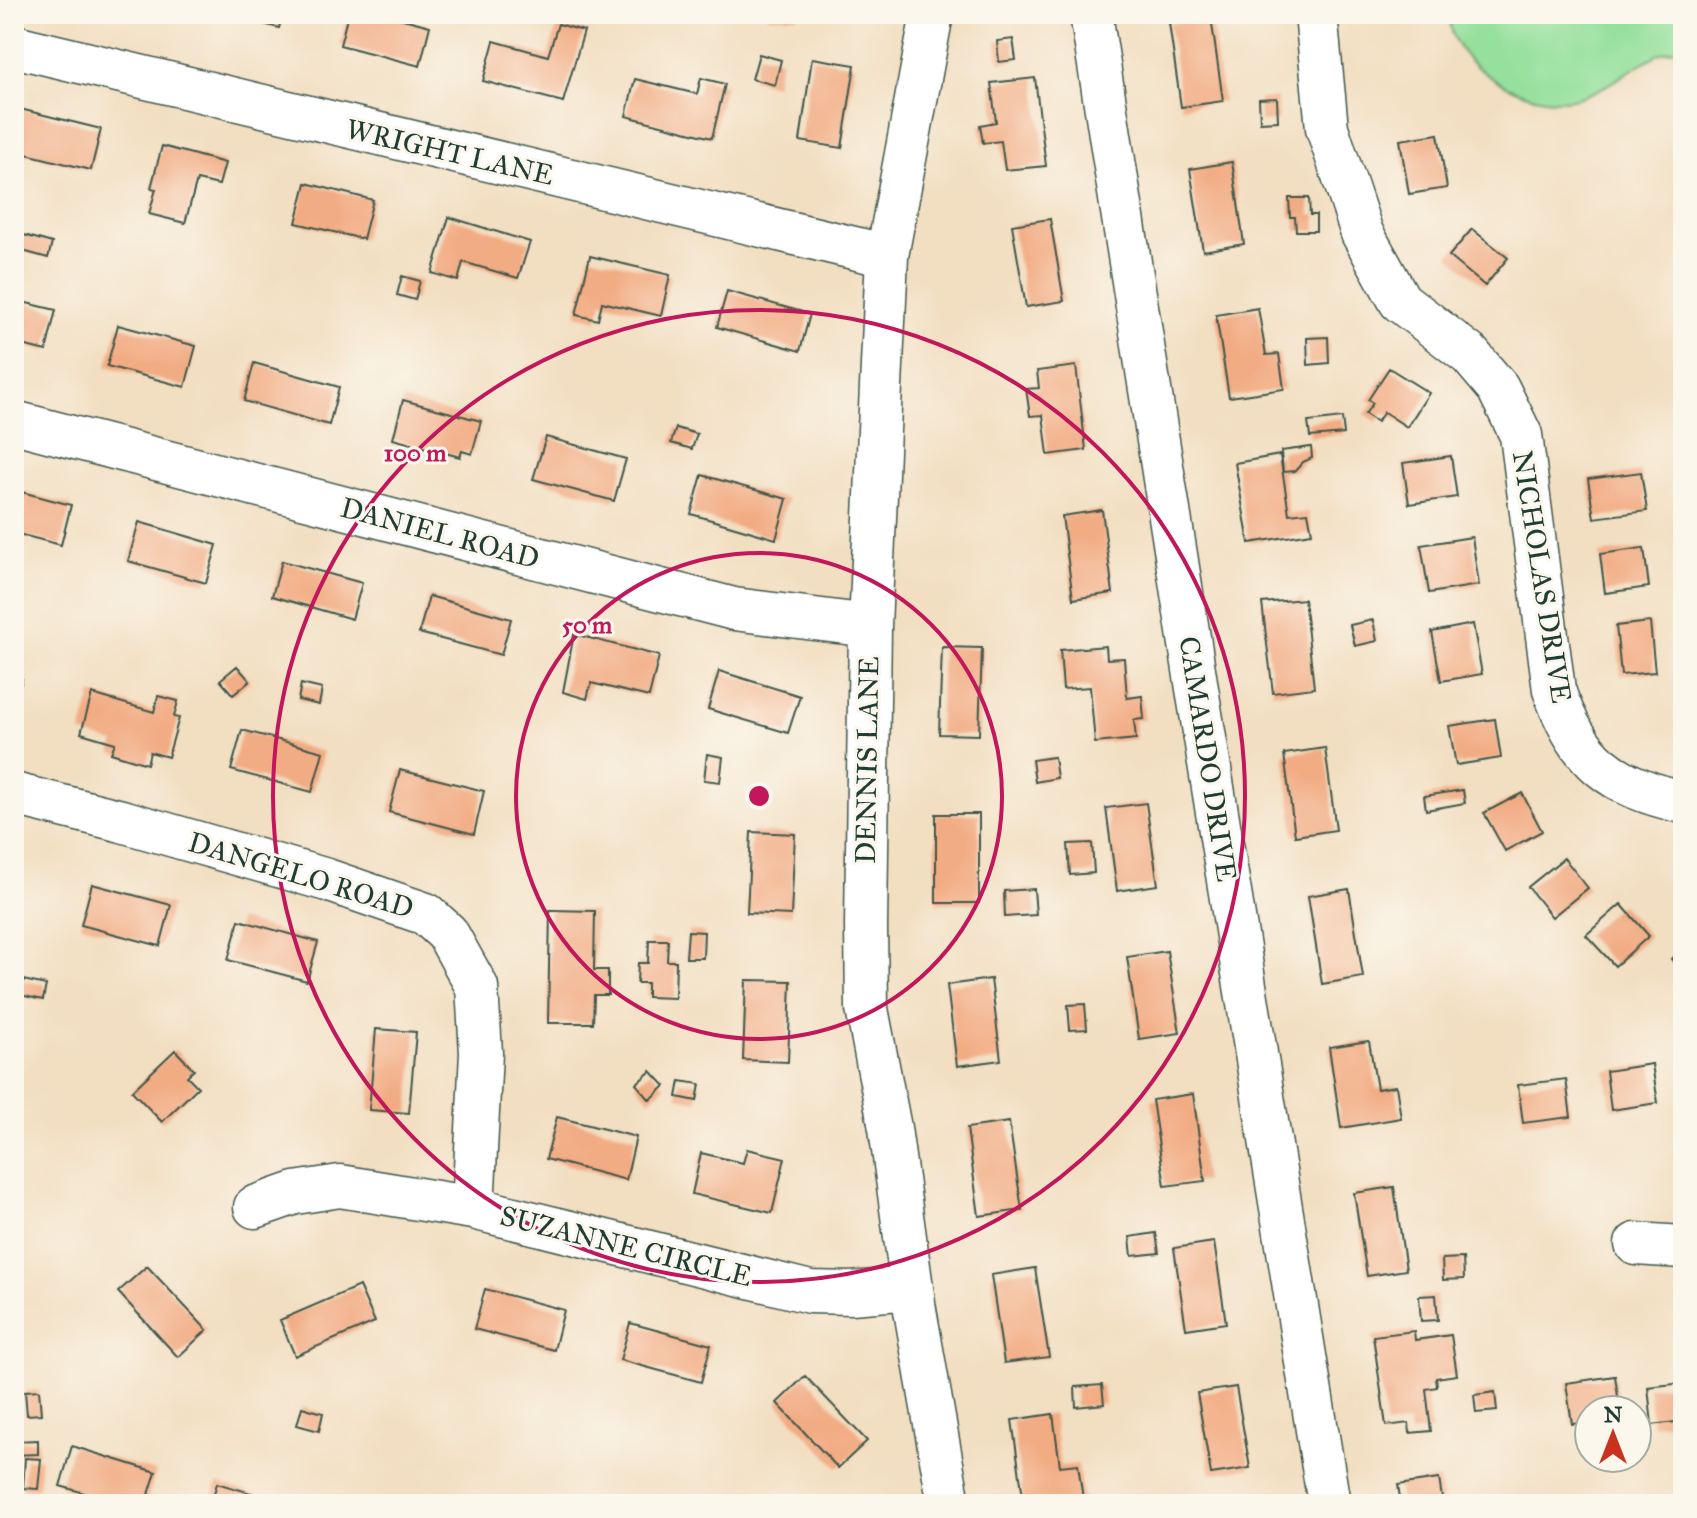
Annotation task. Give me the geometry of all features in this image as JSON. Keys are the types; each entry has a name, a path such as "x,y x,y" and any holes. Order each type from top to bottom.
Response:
{"street":[{"name":"DENNIS LANE","path":"932,14 887,256 870,626 865,880 867,1009 890,1128 912,1288 949,1504"},
{"name":"CAMARDO DRIVE","path":"1091,14 1329,1504"},
{"name":"NICHOLAS DRIVE","path":"1316,14 1327,128 1362,233 1400,301 1470,355 1498,388 1521,435 1554,690 1565,722 1583,751 1618,780 1652,795 1683,802"},
{"name":"WRIGHT LANE","path":"14,46 887,256"},
{"name":"DANIEL ROAD","path":"14,422 734,609 870,626"},
{"name":"DANGELO ROAD","path":"14,794 122,821 327,880 426,914 437,923 447,933 477,987 481,1053 473,1208"},
{"name":"SUZANNE CIRCLE","path":"255,1207 295,1193 340,1186 473,1208 810,1292 851,1293 912,1288"},
{"path":"1636,1244 1683,1247"}],"green space":[{"path":"1449,14 1683,14 1683,49 1657,55 1588,94 1572,99 1550,100 1516,91 1478,68 1455,41"}],"building":[{"path":"225,14 283,14 279,28"},
{"path":"348,14 384,14 430,26 420,66 340,45"},
{"path":"768,14 798,14 798,17 768,17"},
{"path":"1211,17 1223,101 1181,107 1169,23"},
{"path":"558,24 584,31 563,102 483,81 494,41 548,56"},
{"path":"1013,39 1016,60 999,62 997,41"},
{"path":"759,54 781,60 775,85 752,79"},
{"path":"812,58 855,65 842,148 800,141"},
{"path":"701,78 725,84 712,138 626,116 635,79 697,94"},
{"path":"1035,78 1046,166 1005,170 1001,141 983,143 980,125 996,122 991,83"},
{"path":"1277,98 1278,121 1260,122 1259,99"},
{"path":"20,109 101,129 91,170 14,151 14,134"},
{"path":"1438,134 1447,188 1409,194 1400,140"},
{"path":"162,146 225,163 219,185 197,180 185,223 149,214 156,189 151,188"},
{"path":"1232,162 1244,244 1203,251 1190,169"},
{"path":"306,183 373,200 363,239 296,223"},
{"path":"1289,198 1309,198 1310,215 1316,215 1316,231 1296,231 1295,217 1290,217"},
{"path":"449,217 530,242 518,278 463,262 458,281 432,273"},
{"path":"1050,219 1064,301 1026,307 1012,225"},
{"path":"1472,229 1508,258 1485,286 1449,256"},
{"path":"24,235 52,243 48,258 19,250"},
{"path":"590,256 670,275 661,316 602,302 598,320 576,315"},
{"path":"402,276 420,281 415,300 397,295"},
{"path":"727,291 810,314 800,351 717,327"},
{"path":"14,300 56,310 46,351 14,343"},
{"path":"1258,308 1266,355 1279,354 1284,389 1229,397 1216,315"},
{"path":"118,325 196,346 185,387 107,366"},
{"path":"1328,337 1329,363 1308,365 1307,338"},
{"path":"254,363 339,387 329,425 244,401"},
{"path":"1076,366 1086,450 1048,455 1043,415 1030,416 1026,389 1039,388 1037,371"},
{"path":"1389,368 1429,393 1407,427 1384,412 1377,422 1365,414 1373,403 1368,400"},
{"path":"403,400 481,421 472,454 462,451 460,457 393,439"},
{"path":"1342,418 1344,434 1310,437 1308,422"},
{"path":"676,428 697,434 692,449 671,443"},
{"path":"546,437 626,459 614,501 533,479"},
{"path":"1311,447 1312,458 1295,471 1283,472 1281,451"},
{"path":"1280,455 1289,514 1308,512 1312,533 1249,543 1235,463"},
{"path":"1451,456 1457,497 1409,504 1403,463"},
{"path":"1641,472 1647,511 1594,518 1588,479"},
{"path":"702,475 787,499 776,539 691,514"},
{"path":"14,490 71,505 61,545 14,533"},
{"path":"1102,510 1113,593 1073,599 1062,516"},
{"path":"139,522 217,545 206,583 128,561"},
{"path":"1472,537 1479,585 1429,593 1421,545"},
{"path":"1644,548 1649,587 1605,593 1600,554"},
{"path":"282,561 362,583 352,619 272,596"},
{"path":"429,596 511,619 501,655 419,633"},
{"path":"1304,599 1314,688 1273,693 1262,603"},
{"path":"1373,620 1377,641 1355,646 1350,625"},
{"path":"1650,622 1655,672 1621,675 1616,626"},
{"path":"1473,624 1482,674 1441,681 1432,632"},
{"path":"574,634 659,656 649,697 591,683 587,699 563,692"},
{"path":"1106,646 1107,659 1124,658 1127,698 1142,696 1144,719 1134,720 1136,739 1095,743 1090,687 1063,689 1060,650"},
{"path":"942,647 982,648 979,735 939,734"},
{"path":"237,666 250,681 233,695 220,680"},
{"path":"719,671 800,696 788,733 708,709"},
{"path":"14,677 22,679 15,705 14,705"},
{"path":"301,684 322,689 319,705 298,700"},
{"path":"92,694 154,712 158,696 178,701 174,717 179,718 168,757 150,752 147,764 111,753 115,743 81,733"},
{"path":"1495,719 1501,758 1456,765 1449,726"},
{"path":"242,730 323,752 312,792 231,770"},
{"path":"1325,748 1336,830 1295,836 1284,754"},
{"path":"707,754 723,757 720,782 704,780"},
{"path":"1054,757 1057,778 1035,782 1032,760"},
{"path":"400,770 484,791 474,834 389,812"},
{"path":"1463,790 1465,803 1426,810 1424,796"},
{"path":"1522,793 1542,831 1505,851 1484,813"},
{"path":"1146,803 1158,885 1117,891 1106,808"},
{"path":"936,814 979,814 979,903 936,903"},
{"path":"751,832 795,834 791,915 747,913"},
{"path":"1092,843 1094,873 1070,875 1068,844"},
{"path":"1564,858 1588,888 1552,917 1528,887"},
{"path":"92,884 171,905 160,946 81,925"},
{"path":"1034,889 1036,915 1005,917 1004,891"},
{"path":"1349,889 1363,977 1322,984 1308,896"},
{"path":"1621,904 1649,936 1615,966 1586,935"},
{"path":"550,910 595,911 594,970 608,970 608,995 594,995 593,1023 548,1023"},
{"path":"239,920 318,942 307,981 228,960"},
{"path":"688,931 704,932 703,958 686,958"},
{"path":"649,940 668,940 667,961 676,961 675,998 647,997 647,983 637,983 638,963 648,963"},
{"path":"1683,949 1683,974 1671,959"},
{"path":"1167,951 1180,1033 1139,1039 1127,957"},
{"path":"991,979 1001,1060 957,1066 947,985"},
{"path":"23,980 46,985 43,1000 20,995"},
{"path":"746,980 791,981 788,1062 743,1060"},
{"path":"1085,1004 1087,1029 1070,1030 1068,1005"},
{"path":"376,1029 416,1032 409,1113 369,1110"},
{"path":"1369,1041 1377,1089 1396,1086 1401,1118 1341,1128 1329,1047"},
{"path":"175,1050 194,1070 187,1076 198,1087 162,1122 132,1091"},
{"path":"1652,1064 1658,1103 1611,1110 1606,1071"},
{"path":"651,1071 665,1086 650,1100 636,1084"},
{"path":"1566,1079 1571,1117 1523,1123 1518,1085"},
{"path":"680,1081 700,1084 697,1101 677,1097"},
{"path":"1193,1094 1205,1181 1165,1186 1152,1100"},
{"path":"557,1117 636,1137 626,1180 546,1159"},
{"path":"1009,1122 1022,1210 979,1216 967,1128"},
{"path":"747,1149 785,1158 772,1213 692,1194 701,1153 743,1163"},
{"path":"1394,1187 1406,1270 1367,1276 1354,1193"},
{"path":"1156,1233 1159,1253 1132,1256 1130,1237"},
{"path":"1214,1242 1226,1323 1186,1329 1174,1248"},
{"path":"1463,1258 1464,1279 1443,1280 1442,1259"},
{"path":"147,1266 207,1330 178,1357 118,1292"},
{"path":"1035,1268 1049,1357 1004,1363 991,1275"},
{"path":"359,1286 375,1322 295,1356 280,1320"},
{"path":"485,1289 564,1310 554,1350 474,1329"},
{"path":"1436,1295 1438,1320 1421,1321 1419,1296"},
{"path":"630,1323 711,1345 701,1382 620,1360"},
{"path":"1414,1331 1415,1340 1451,1335 1457,1375 1436,1378 1437,1387 1426,1389 1431,1431 1410,1433 1409,1423 1386,1426 1373,1336"},
{"path":"805,1376 867,1441 838,1468 777,1403"},
{"path":"1615,1376 1618,1394 1573,1394 1572,1424 1566,1383"},
{"path":"1683,1383 1683,1421 1653,1425 1653,1394 1649,1394 1648,1387"},
{"path":"1102,1385 1104,1404 1076,1407 1075,1387"},
{"path":"1236,1387 1250,1468 1211,1474 1197,1393"},
{"path":"39,1390 41,1414 27,1415 25,1391"},
{"path":"1495,1392 1497,1411 1476,1413 1474,1395"},
{"path":"302,1407 323,1413 319,1431 297,1425"},
{"path":"1053,1414 1060,1466 1078,1464 1083,1499 1024,1504 1012,1420"},
{"path":"38,1440 38,1454 14,1455 14,1441"},
{"path":"72,1446 156,1472 146,1504 123,1504 60,1486"},
{"path":"25,1458 41,1459 38,1489 23,1488"},
{"path":"1439,1479 1443,1504 1401,1504 1398,1485"},
{"path":"217,1483 284,1503 284,1504 211,1504"}]}
